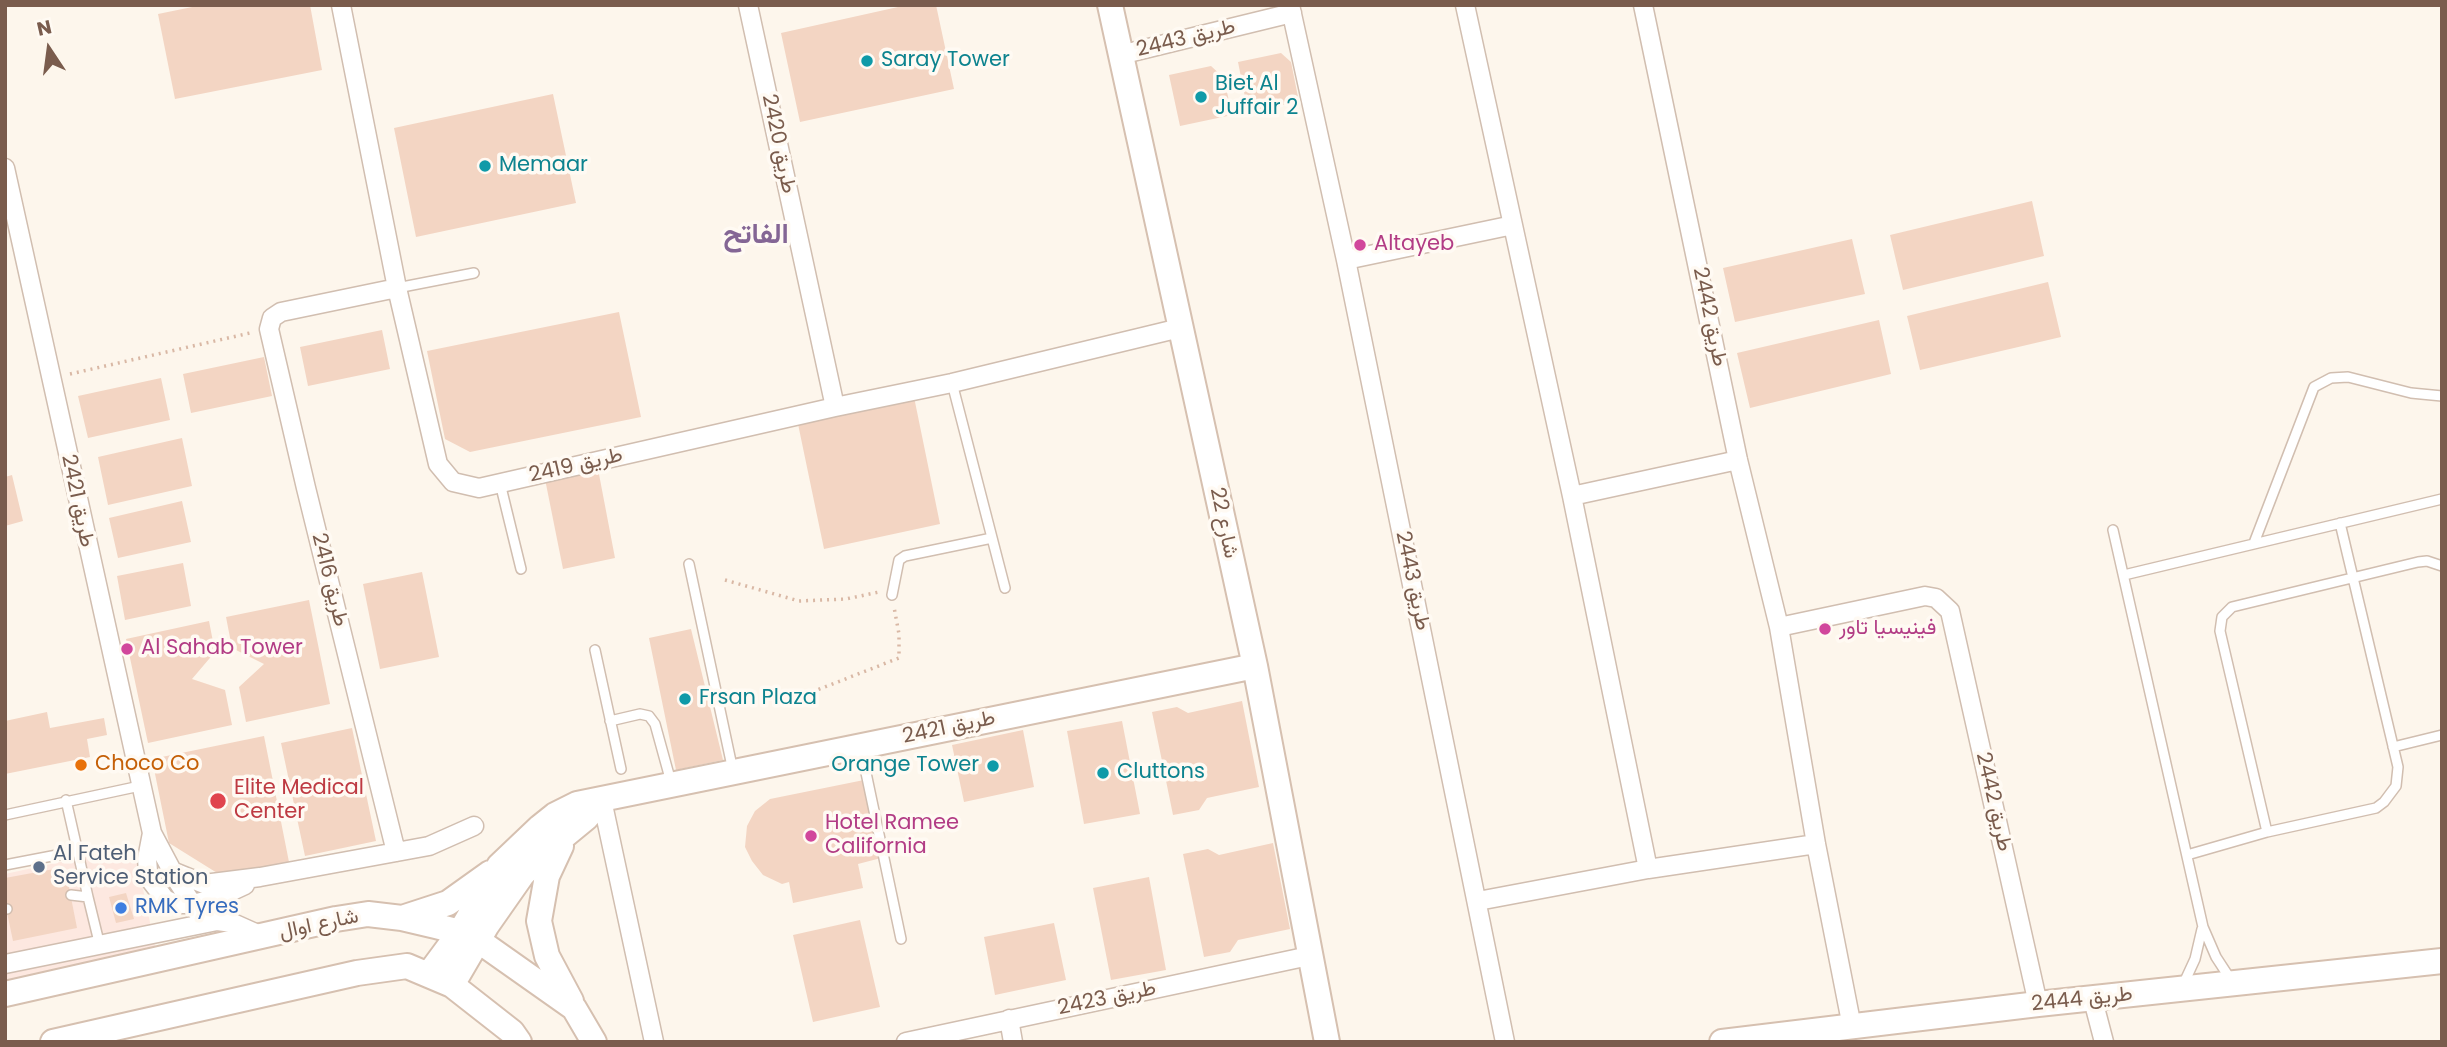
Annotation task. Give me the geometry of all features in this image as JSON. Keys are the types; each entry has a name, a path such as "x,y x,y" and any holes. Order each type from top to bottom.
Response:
{"street":[{"name":"طريق 2419","path":"341,5 397,288 438,464 453,482 479,488 815,416 835,407 891,399 1180,328"},
{"name":"طريق 2420","path":"748,5 835,407"},
{"name":"شارع 22","path":"1110,5 1255,666 1327,1042"},
{"path":"1465,5 1572,496 1648,869"},
{"name":"طريق 2442","path":"1643,5 1738,460 1779,627 1816,844 1853,1027"},
{"name":"طريق 2443","path":"1120,55 1291,9 1346,260 1505,1042"},
{"name":"طريق 2421","path":"5,168 12,228 51,378 152,833 204,922"},
{"path":"1346,260 1513,225"},
{"path":"269,329 272,318 281,312 397,288"},
{"name":"طريق 2416","path":"269,329 396,852"},
{"path":"1572,496 1738,460"},
{"name":"طريق 2442","path":"1779,627 1925,596 1936,598 1950,611 2038,1004"},
{"name":"طريق 2421","path":"452,985 499,866 555,815 577,804 860,747 1013,721 1255,666"},
{"path":"602,800 654,1042"},
{"name":"طريق 2421","path":"429,974 487,925 522,875 586,818 602,800"},
{"path":"172,871 204,884 260,877 396,852 445,840 474,826"},
{"path":"570,831 547,876 539,921 547,956 574,1008"},
{"name":"طريق 2421","path":"152,833 147,859 151,881 165,899 175,904 193,904"},
{"path":"1478,901 1648,869 1816,844"},
{"path":"402,918 448,903 499,866"},
{"path":"193,904 217,898 260,877"},
{"name":"شارع اوال","path":"5,994 369,914 402,918 470,937 574,1008 594,1042"},
{"path":"5,964 204,922 233,923 262,936"},
{"name":"طريق 2423","path":"906,1042 1309,956"},
{"name":"طريق 2444","path":"1722,1042 2038,1004 2442,961"},
{"path":"53,1042 357,973 407,966 452,985 512,1032 519,1042"},
{"path":"2093,1000 2104,1042"},
{"path":"1009,1019 1013,1042"}],"lane":[{"path":"397,288 474,273"},
{"path":"2254,543 2314,387 2331,378 2348,377 2411,393 2442,396"},
{"path":"952,383 1005,588"},
{"path":"500,483 521,569"},
{"path":"2123,575 2442,499"},
{"path":"2187,855 2267,832 2376,807 2385,802 2396,786 2398,776 2393,747 2340,523"},
{"path":"2113,530 2203,927 2216,957 2234,983"},
{"path":"892,595 899,560 905,556 992,538"},
{"path":"2267,832 2220,631 2222,617 2232,607 2353,577 2418,562 2427,561 2442,566"},
{"path":"689,564 734,773"},
{"path":"595,650 621,769"},
{"path":"610,721 640,714 653,720 671,786"},
{"path":"2393,747 2442,735"},
{"path":"860,747 901,939"},
{"path":"5,814 140,786"},
{"path":"66,800 100,946"},
{"path":"5,865 78,851"},
{"path":"71,895 88,897"},
{"path":"2181,989 2195,959 2203,927"}],"path":[{"path":"51,378 269,329"},
{"path":"725,580 799,601 846,599 879,592 892,595 899,634 899,658 812,692"}],"shaded area":[{"path":"134,846 156,951 5,984 5,874"}],"building":[{"path":"202,5 310,5 322,70 175,99 158,14"},
{"name":"Saray Tower","path":"907,5 936,5 954,89 800,122 781,33"},
{"path":"1281,53 1291,62 1299,102 1248,112 1238,62"},
{"name":"Biet Al Juffair 2","path":"1211,66 1224,78 1232,115 1180,126 1169,75"},
{"name":"Memaar","path":"553,94 576,203 416,237 394,128"},
{"path":"2032,201 2044,256 1903,290 1890,235"},
{"path":"1852,239 1865,294 1735,322 1723,268"},
{"path":"2048,282 2061,337 1920,370 1907,316"},
{"path":"619,312 641,417 470,452 445,439 427,351"},
{"path":"1879,320 1891,374 1750,408 1737,353"},
{"path":"382,330 390,369 308,386 300,347"},
{"path":"264,357 272,396 191,413 183,374"},
{"path":"161,378 170,420 88,438 78,396"},
{"path":"914,397 940,524 824,549 798,424"},
{"path":"182,438 192,486 108,505 98,457"},
{"path":"598,469 615,558 563,569 545,479"},
{"path":"12,475 23,521 5,526 5,477"},
{"path":"182,501 191,542 118,558 109,518"},
{"path":"183,563 191,606 125,620 117,576"},
{"path":"422,572 439,657 380,669 363,584"},
{"path":"309,600 330,704 246,722 239,687 264,664 232,648 226,617"},
{"path":"209,621 215,652 192,679 225,690 232,725 148,743 126,639"},
{"name":"Frsan Plaza","path":"691,629 723,760 676,770 649,638"},
{"path":"1242,701 1259,787 1207,798 1199,810 1173,815 1152,712 1177,707 1188,713"},
{"path":"47,712 50,728 104,718 107,735 87,739 90,757 5,774 5,721"},
{"name":"Cluttons","path":"1122,721 1140,814 1084,824 1067,731"},
{"path":"352,728 376,841 305,856 281,743"},
{"name":"Orange Tower","path":"1023,730 1034,787 964,802 952,745"},
{"name":"Elite Medical Center","path":"264,736 289,862 222,876 169,843 152,759"},
{"name":"Hotel Ramee California","path":"864,780 881,858 858,864 863,888 793,903 789,882 782,884 763,875 745,847 747,826 755,811 770,799"},
{"path":"1273,843 1290,929 1238,940 1230,952 1204,957 1183,854 1208,849 1219,855"},
{"path":"65,867 77,928 13,941 5,903 5,878"},
{"path":"1149,877 1166,970 1111,980 1093,888"},
{"name":"RMK Tyres","path":"126,893 134,919 116,923 109,897"},
{"path":"860,920 880,1007 813,1022 793,935"},
{"path":"1054,923 1066,980 995,995 984,937"}],"place":[{"name":"Saray Tower","path":"867,61"},
{"name":"Biet Al Juffair 2","path":"1201,97"},
{"name":"Memaar","path":"485,166"},
{"name":"Altayeb","path":"1360,245"},
{"name":"فينيسيا تاور","path":"1825,629"},
{"name":"Al Sahab Tower","path":"127,649"},
{"name":"Frsan Plaza","path":"685,699"},
{"name":"Choco Co","path":"81,765"},
{"name":"Orange Tower","path":"993,766"},
{"name":"Cluttons","path":"1103,773"},
{"name":"Elite Medical Center","path":"218,801"},
{"name":"Hotel Ramee California","path":"811,836"},
{"name":"Al Fateh Service Station","path":"39,867"},
{"name":"RMK Tyres","path":"121,908"}],"district":[{"name":"الفاتح","path":"756,236"}]}
